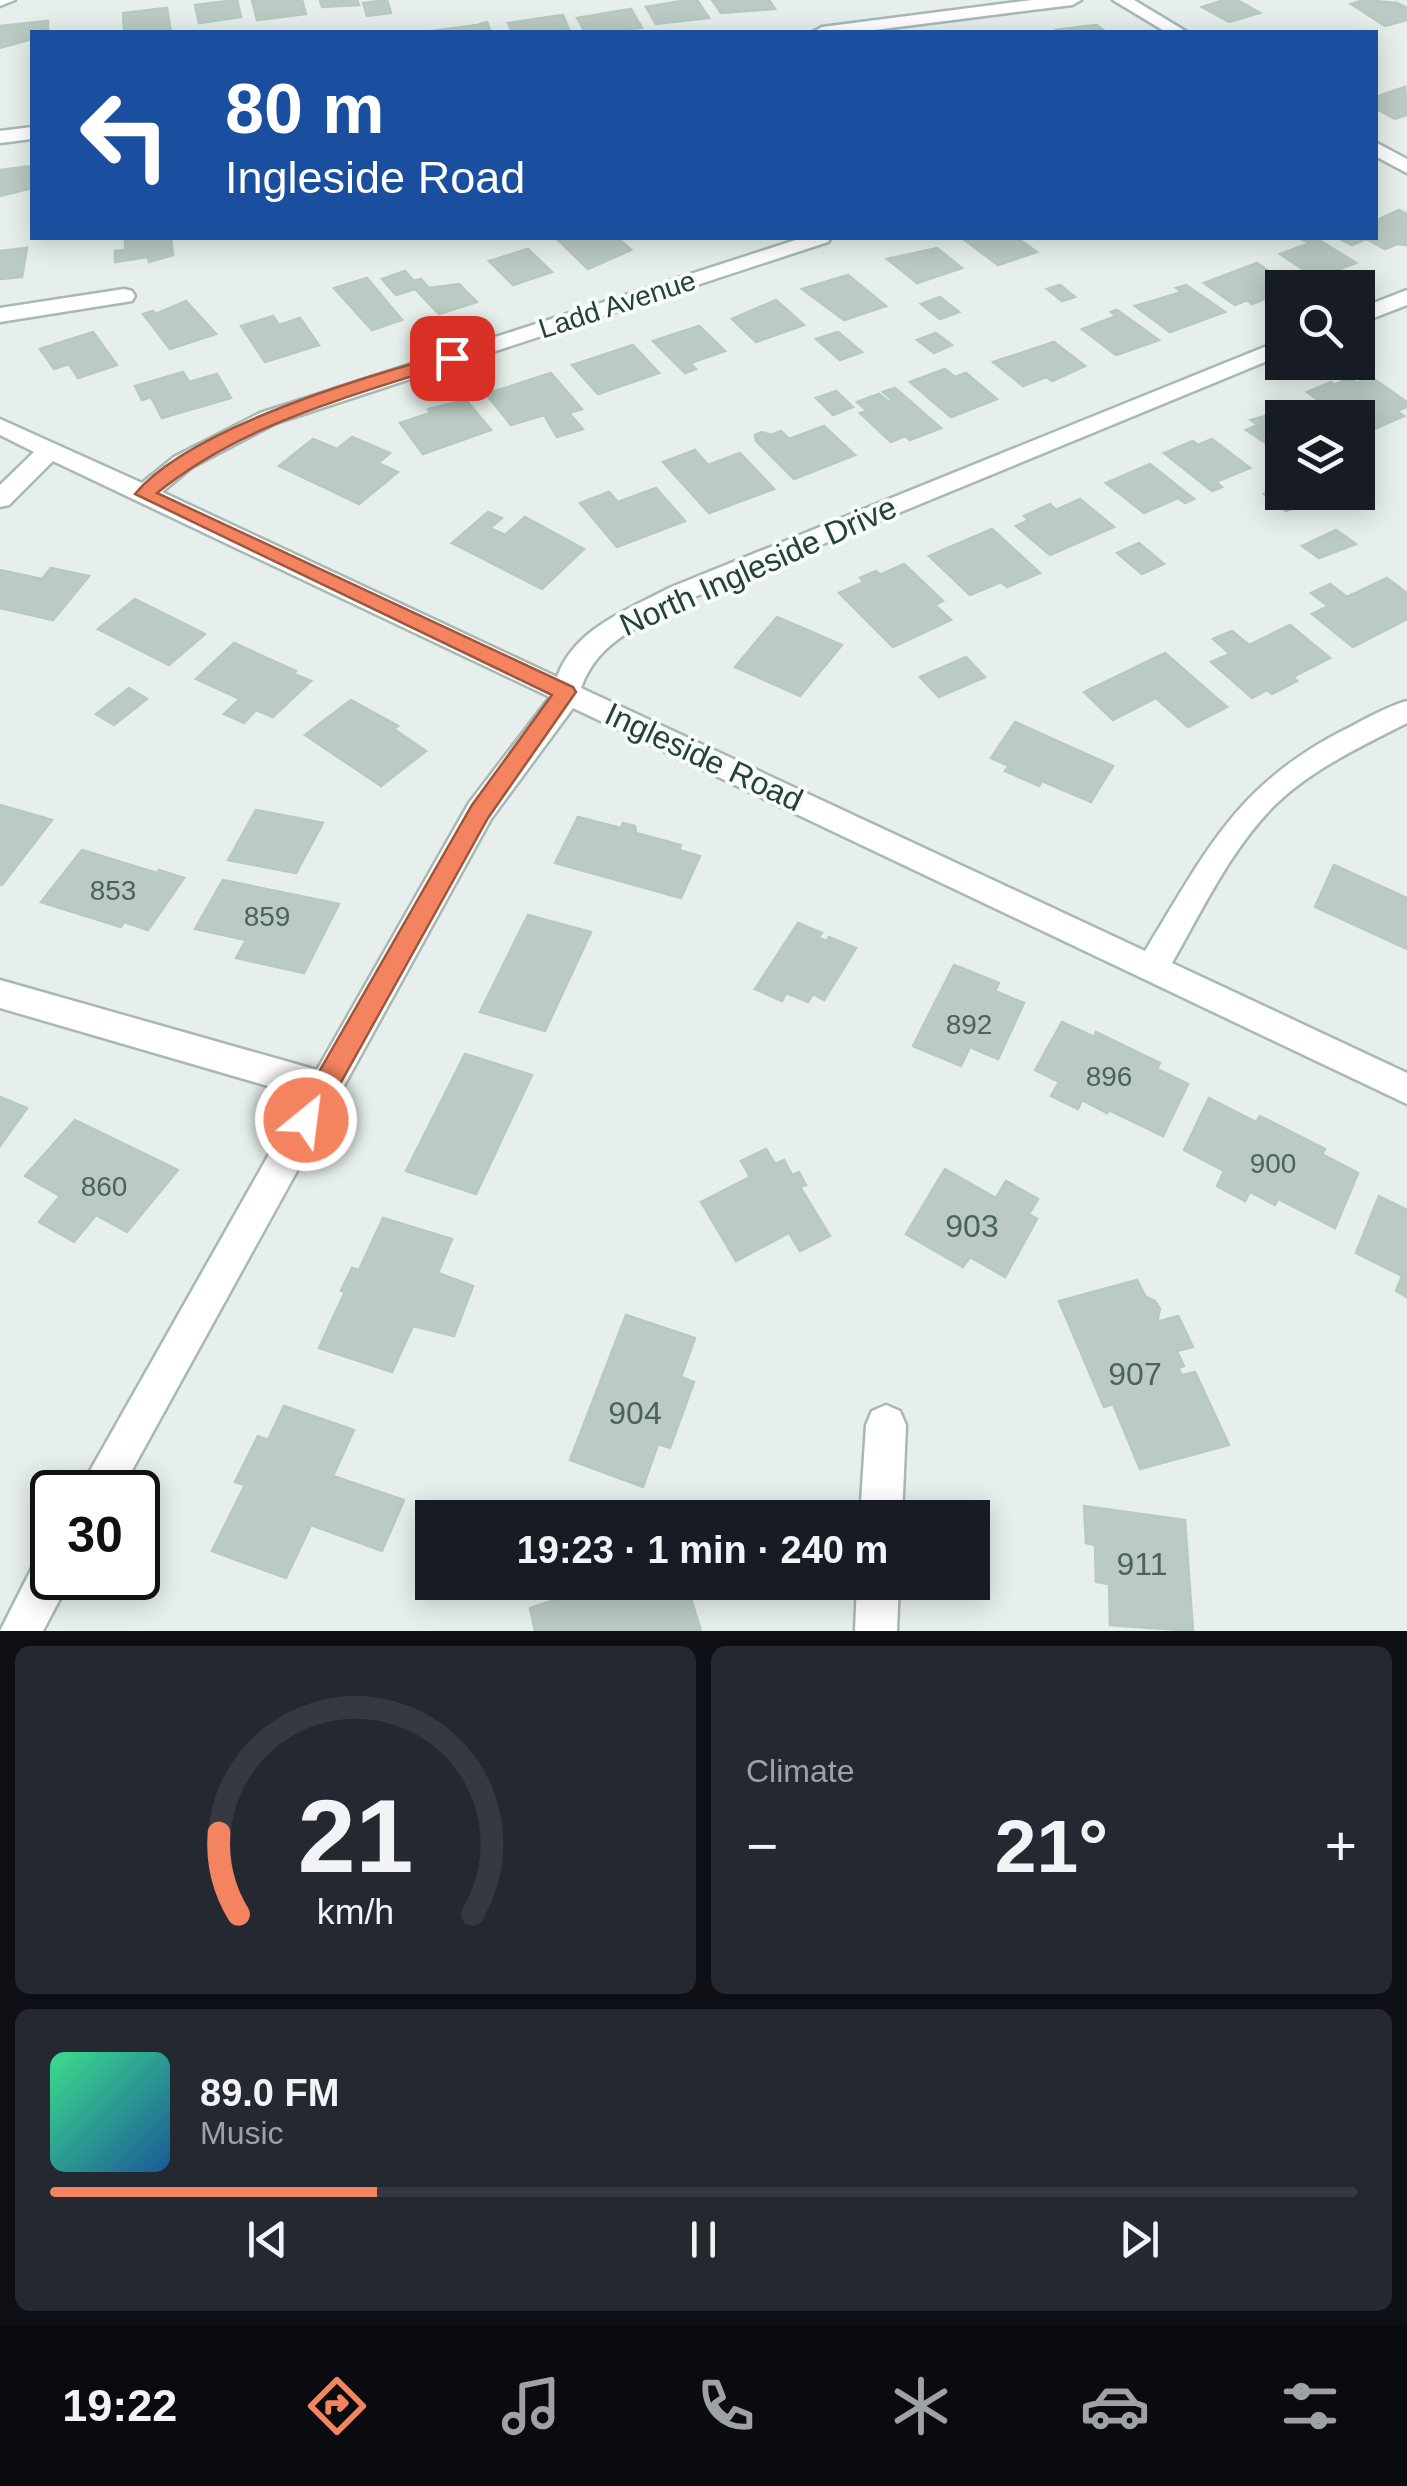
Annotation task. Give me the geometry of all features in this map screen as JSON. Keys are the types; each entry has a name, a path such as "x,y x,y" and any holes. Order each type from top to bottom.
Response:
{"street":[{"path":"838,30 1072,0"},
{"path":"1122,0 1174,30"},
{"path":"0,138 30,134"},
{"path":"1378,150 1407,167"},
{"name":"Ladd Avenue","path":"144,494 183,462 268,418 815,240"},
{"path":"0,316 124,296"},
{"path":"1375,310 1407,297"},
{"name":"North Ingleside Drive","path":"110,1470 480,812 566,692 576,664 597,638 678,594 1265,355"},
{"name":"Ingleside Road","path":"0,426 1407,1089"},
{"path":"0,499 50,450"},
{"path":"1151,969 1246,819 1268,794 1321,754 1407,711"},
{"path":"0,994 324,1087"},
{"path":"883,1500 886,1426"},
{"path":"20,1631 37,1600"},
{"path":"876,1631 877,1600"}],"building":[{"path":"237,0 241,17 199,23 195,5"},
{"path":"252,0 302,0 306,14 257,20"},
{"path":"320,0 357,0 359,5 322,7"},
{"path":"387,0 391,13 367,16 363,3"},
{"path":"697,0 709,18 656,24 646,7"},
{"path":"712,0 769,0 775,9 721,13"},
{"path":"1237,0 1260,13 1229,22 1202,7"},
{"path":"1364,0 1397,3 1407,8 1407,20 1385,26 1351,4"},
{"path":"167,8 171,30 124,30 123,13"},
{"path":"631,9 642,28 584,30 577,18"},
{"path":"563,15 569,30 511,30 508,23"},
{"path":"48,21 48,30 30,30 30,40 0,48 0,26"},
{"path":"487,22 490,30 440,30"},
{"path":"1097,25 1103,30 1055,30"},
{"path":"1405,87 1407,115 1395,119 1378,110 1378,96"},
{"path":"30,166 30,188 0,196 0,170"},
{"path":"1399,210 1407,214 1407,245 1385,249 1368,240 1378,240 1378,220"},
{"path":"125,240 171,240 173,255 149,262 148,257 115,262 115,251 125,250"},
{"path":"558,240 620,240 631,250 588,269"},
{"path":"965,240 1020,240 1037,252 998,265"},
{"path":"1303,240 1319,240 1356,263 1337,270 1304,270 1280,254 1310,243"},
{"path":"27,248 22,277 0,279 0,251"},
{"path":"937,248 962,268 917,283 887,259"},
{"path":"528,249 552,272 513,285 489,261"},
{"path":"1257,263 1267,270 1265,299 1252,304 1247,300 1235,305 1204,283"},
{"path":"405,271 429,288 459,284 477,302 439,314 415,289 396,295 382,279"},
{"path":"848,275 886,306 844,320 802,289"},
{"path":"367,278 402,320 372,330 334,288"},
{"path":"1060,285 1075,297 1062,301 1047,289"},
{"path":"1186,285 1225,312 1170,332 1135,306 1182,292 1176,288"},
{"path":"940,297 959,312 940,319 921,304"},
{"path":"776,300 804,325 756,342 732,319"},
{"path":"186,301 216,334 170,349 143,314 156,314"},
{"path":"1117,310 1159,340 1116,355 1082,329 1116,316 1111,312"},
{"path":"273,316 279,325 300,318 319,345 265,362 241,326"},
{"path":"699,326 725,351 690,363 696,369 685,373 653,341"},
{"path":"93,332 117,365 78,378 69,364 54,369 40,349"},
{"path":"838,332 862,352 840,360 816,339"},
{"path":"936,333 952,345 934,353 917,340"},
{"path":"1054,342 1085,366 1052,381 1046,377 1023,386 993,362"},
{"path":"633,345 659,373 598,394 572,365"},
{"path":"945,369 955,377 966,373 997,399 951,417 910,382"},
{"path":"183,372 189,382 217,374 231,398 162,418 151,397 142,400 135,386"},
{"path":"551,373 582,409 569,413 583,429 557,437 544,415 511,425 486,394"},
{"path":"1375,380 1407,402 1407,407 1397,411 1404,416 1375,429 1375,400 1318,400 1307,392 1331,382"},
{"path":"895,388 941,428 910,440 905,436 891,442 860,413 867,411 857,402 879,394 889,402 892,400 883,392"},
{"path":"836,391 853,407 833,415 816,398"},
{"path":"466,400 491,430 423,454 400,423 430,413 428,409"},
{"path":"1265,416 1265,443 1246,430 1258,425 1251,420"},
{"path":"824,426 855,455 794,479 756,441 755,435 762,432 771,435 781,431 789,439"},
{"path":"352,437 390,453 378,463 398,472 359,504 279,466 313,439 337,449"},
{"path":"1212,439 1250,468 1216,482 1222,487 1212,491 1164,453 1193,441 1198,445"},
{"path":"695,450 708,465 740,453 774,489 709,513 663,462"},
{"path":"1150,464 1194,499 1185,503 1178,498 1144,513 1106,483"},
{"path":"656,488 685,521 617,547 580,503 609,492 618,502"},
{"path":"1080,499 1114,527 1050,555 1016,526 1029,520 1024,516 1050,504 1056,510"},
{"path":"488,512 502,518 490,528 505,535 525,517 584,549 542,589 452,543"},
{"path":"992,529 1040,573 1007,587 1001,582 970,595 929,556"},
{"path":"1336,530 1356,544 1319,558 1302,546"},
{"path":"1139,543 1164,564 1142,574 1117,553"},
{"path":"904,564 943,601 935,605 951,620 893,647 839,593 864,582 860,578 876,571 880,575"},
{"path":"51,568 89,576 53,620 0,608 0,570 42,579"},
{"path":"1387,578 1407,593 1407,619 1353,647 1312,614 1328,606 1311,593 1330,584 1347,597"},
{"path":"135,599 205,634 169,665 98,629"},
{"path":"777,617 842,645 800,696 735,667"},
{"path":"1290,625 1330,658 1293,677 1297,681 1272,694 1267,690 1252,698 1211,662 1230,654 1213,639 1232,631 1249,645"},
{"path":"234,643 311,681 273,717 256,710 244,723 224,714 240,699 196,679"},
{"path":"1165,653 1227,707 1188,727 1156,698 1113,720 1084,692"},
{"path":"966,657 985,677 939,697 920,677"},
{"path":"129,688 147,699 114,725 96,714"},
{"path":"351,700 398,726 394,729 426,751 381,786 305,735"},
{"path":"1015,722 1113,766 1091,802 1042,781 1039,786 1005,771 1009,766 991,758"},
{"path":"0,805 52,820 2,885 0,884"},
{"path":"256,810 323,823 296,873 228,860"},
{"path":"578,817 621,828 623,823 635,826 636,833 681,845 679,850 700,856 681,898 555,863"},
{"path":"82,850 184,878 148,930 124,922 121,927 41,902"},
{"path":"1334,865 1407,898 1407,949 1315,907"},
{"path":"223,880 339,904 304,973 236,958 246,940 195,929"},
{"path":"528,915 591,932 545,1031 480,1012"},
{"path":"798,923 822,933 818,938 827,941 829,937 856,948 824,1000 813,994 808,1002 786,993 782,1001 755,989"},
{"path":"954,965 999,983 995,991 1024,1003 998,1059 970,1047 961,1066 913,1046"},
{"path":"1062,1022 1094,1037 1096,1032 1160,1063 1157,1069 1188,1084 1163,1136 1082,1100 1078,1109 1051,1096 1059,1082 1035,1070"},
{"path":"465,1054 532,1075 476,1194 406,1171"},
{"path":"0,1097 27,1108 0,1146"},
{"path":"1209,1098 1256,1122 1260,1116 1325,1149 1322,1154 1358,1173 1335,1228 1278,1199 1275,1205 1250,1192 1245,1201 1217,1186 1224,1171 1184,1150"},
{"path":"75,1120 178,1170 127,1232 96,1215 74,1242 39,1222 60,1196 25,1176"},
{"path":"766,1149 775,1164 784,1160 792,1175 799,1172 806,1185 800,1187 830,1236 800,1251 789,1233 736,1261 701,1202 750,1177 741,1161"},
{"path":"945,1169 996,1198 1006,1181 1038,1199 1029,1214 1037,1219 1005,1277 970,1257 963,1267 906,1234"},
{"path":"1379,1196 1407,1210 1407,1297 1396,1291 1402,1276 1356,1253"},
{"path":"383,1218 452,1239 438,1273 473,1286 454,1336 413,1326 392,1372 319,1348 352,1268 359,1270"},
{"path":"1137,1280 1146,1297 1160,1309 1157,1322 1178,1316 1193,1347 1177,1351 1184,1366 1178,1368 1182,1375 1195,1372 1229,1445 1140,1469 1113,1404 1104,1407 1059,1301"},
{"path":"626,1315 695,1338 681,1377 694,1382 670,1448 658,1444 643,1487 570,1460"},
{"path":"284,1406 354,1430 333,1476 404,1500 382,1551 311,1525 286,1578 212,1551 245,1485 235,1482 258,1436 268,1440"},
{"path":"1084,1506 1185,1520 1193,1631 1110,1625 1109,1584 1096,1582 1095,1545 1086,1543"},
{"path":"555,1600 691,1600 701,1631 535,1631 530,1608"}],"route":[{"path":"306,1120 480,812 566,692 144,494 183,462 268,418 452,358"}]}
